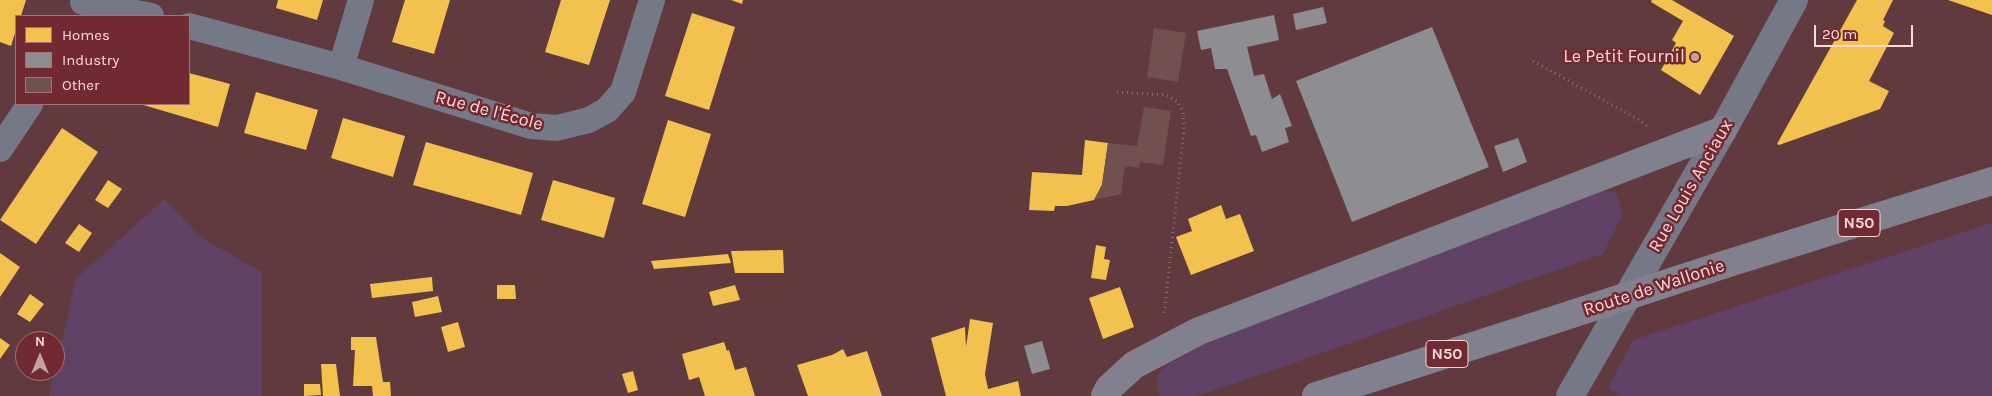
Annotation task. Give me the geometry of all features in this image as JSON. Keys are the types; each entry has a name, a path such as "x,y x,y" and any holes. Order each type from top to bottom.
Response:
{"main road":[{"path":"1106,396 1109,388 1134,366 1199,331 1723,130"},
{"name":"Route de Wallonie","path":"1316,396 1726,264 1992,181"}],"street":[{"path":"340,67 361,0"},
{"name":"Rue de l'École","path":"190,26 340,67 531,126 557,128 589,120 607,110 623,92 652,0"},
{"name":"Rue Louis Anciaux","path":"1570,396 1723,130 1794,0"},
{"path":"81,6 144,15"},
{"path":"0,149 29,105"}],"path":[{"path":"1533,61 1641,121 1673,149"},
{"path":"1117,92 1165,95 1177,101 1183,111 1184,129 1163,318 1166,348"}],"shaded area":[{"path":"1602,190 1615,193 1620,203 1622,216 1603,254 1225,387 1194,396 1160,396 1157,390 1157,380 1160,371 1170,363 1217,338"},
{"path":"164,199 200,237 262,272 262,396 49,396 52,381 65,381 64,331 76,279"},
{"path":"1992,223 1992,396 1621,396 1608,388 1633,340"}],"building: Homes":[{"path":"0,0 26,0 21,15 15,15 15,33 11,46 0,42"},
{"path":"278,0 323,0 317,20 276,8"},
{"path":"405,0 450,0 434,54 392,42"},
{"path":"561,0 610,0 589,65 545,52"},
{"path":"731,0 743,0 742,4"},
{"path":"1652,0 1672,0 1734,36 1700,95 1661,70 1676,43 1672,40 1683,21 1651,2"},
{"path":"1857,0 1893,0 1883,20 1885,21 1883,26 1894,33 1869,81 1889,91 1880,109 1779,145 1777,144"},
{"path":"1948,0 1992,0 1992,15"},
{"path":"692,13 735,27 709,110 665,96"},
{"path":"190,73 230,84 218,127 143,105 190,105"},
{"path":"256,92 318,110 306,150 244,133"},
{"path":"343,118 405,136 393,177 331,158"},
{"path":"668,120 711,134 685,217 642,204"},
{"path":"62,128 98,152 36,244 0,220"},
{"path":"1085,140 1108,143 1102,185 1094,200 1067,206 1055,206 1054,211 1029,210 1032,172 1082,175"},
{"path":"426,142 533,173 521,215 413,185"},
{"path":"108,180 122,189 108,208 95,200"},
{"path":"553,180 615,198 604,238 541,220"},
{"path":"1221,205 1226,219 1240,214 1254,251 1191,275 1176,237 1192,231 1188,219"},
{"path":"79,224 92,233 79,252 65,243"},
{"path":"1096,245 1106,247 1104,259 1110,260 1106,280 1091,278"},
{"path":"783,250 784,273 735,273 731,251"},
{"path":"0,253 20,267 0,297"},
{"path":"728,254 731,263 654,269 651,261"},
{"path":"432,277 433,291 372,298 370,284"},
{"path":"497,285 515,285 516,299 497,299"},
{"path":"735,285 740,300 713,306 709,292"},
{"path":"1120,287 1134,327 1103,339 1089,298"},
{"path":"30,294 44,304 30,322 17,314"},
{"path":"438,296 442,312 415,317 412,302"},
{"path":"970,319 993,323 985,374 988,389 1018,381 1021,396 946,396 931,338 965,327 966,347"},
{"path":"458,322 465,347 448,352 441,327"},
{"path":"351,337 376,337 383,382 390,382 391,396 373,396 372,386 353,386 355,350 351,350"},
{"path":"0,338 10,345 0,359"},
{"path":"724,342 727,351 729,350 735,370 746,367 755,396 705,396 699,377 689,380 682,354"},
{"path":"843,349 847,357 867,351 882,396 808,396 797,365 832,355"},
{"path":"321,364 336,364 340,396 323,396"},
{"path":"633,371 638,390 628,393 622,374"},
{"path":"304,384 320,384 321,395 304,396"}],"building: Industry":[{"path":"1323,7 1327,23 1296,30 1293,14"},
{"path":"1274,15 1279,40 1247,47 1254,76 1264,74 1272,99 1280,94 1292,126 1285,128 1289,142 1262,152 1256,135 1251,136 1227,69 1215,69 1211,48 1201,50 1197,31"},
{"path":"1432,27 1489,167 1352,222 1296,81"},
{"path":"1518,138 1527,162 1503,172 1494,146"},
{"path":"1042,341 1050,369 1032,374 1024,346"}],"building: Other":[{"path":"1154,28 1186,33 1178,82 1147,77"},
{"path":"1144,107 1171,111 1163,165 1140,162 1139,168 1125,166 1121,194 1094,200 1102,185 1108,143 1137,146"}],"place":[{"name":"Le Petit Fournil","path":"1695,57"}]}
